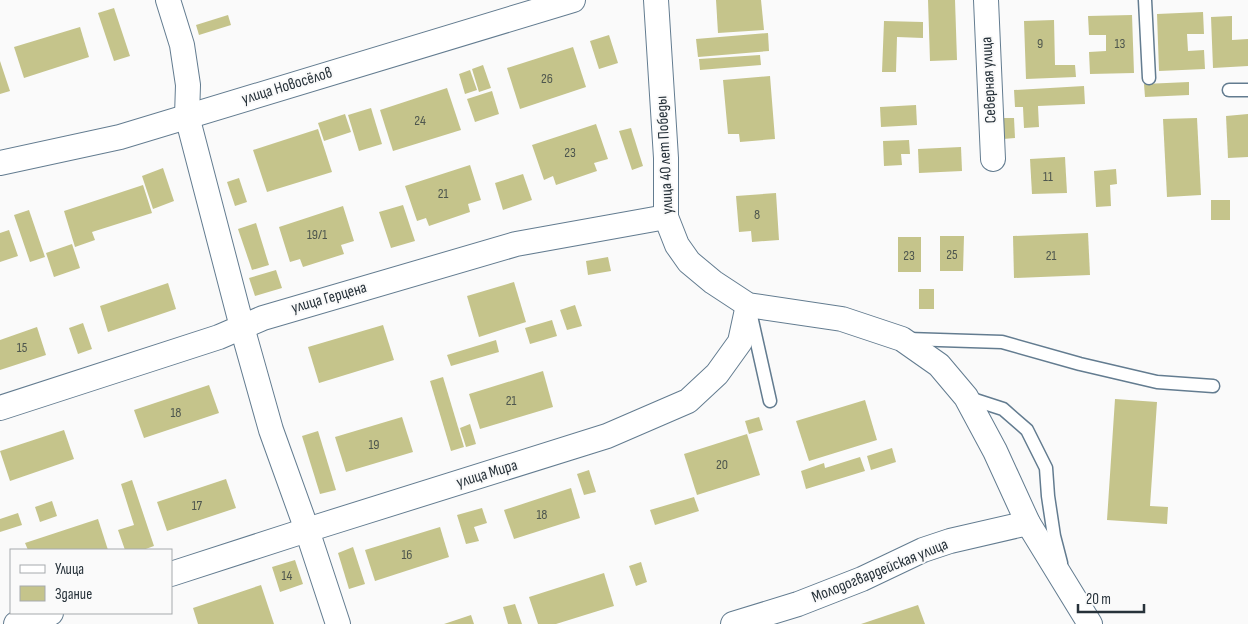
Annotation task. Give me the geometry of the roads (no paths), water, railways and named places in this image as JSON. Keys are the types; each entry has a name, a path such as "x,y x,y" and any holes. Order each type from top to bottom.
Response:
{"street":[{"path":"168,0 182,45 188,85 187,116 242,327 271,430 338,624"},
{"name":"улица Новосёлов","path":"0,163 120,136 573,0"},
{"name":"улица 40 лет Победы","path":"656,0 666,158 666,217 677,245 689,262 713,282 748,305"},
{"name":"Северная улица","path":"986,0 993,159"},
{"name":"улица Герцена","path":"0,408 219,337 263,318 516,244 666,217"},
{"path":"748,305 842,319 902,339 939,365 966,396 995,451 1028,523 1090,624"},
{"name":"улица Мира","path":"172,574 607,436 688,401 717,374 740,342 748,305"},
{"name":"Молодогвардейская улица","path":"733,624 798,604 862,578 923,550 950,541 1028,523"},
{"path":"16,624 48,614"}],"lane":[{"path":"1145,0 1149,78"},
{"path":"1229,90 1248,90"},
{"path":"748,305 770,401"},
{"path":"902,339 1002,342 1080,364 1157,382 1213,386"},
{"path":"966,396 1003,409 1028,430 1046,468 1054,536 1069,590"}]}
